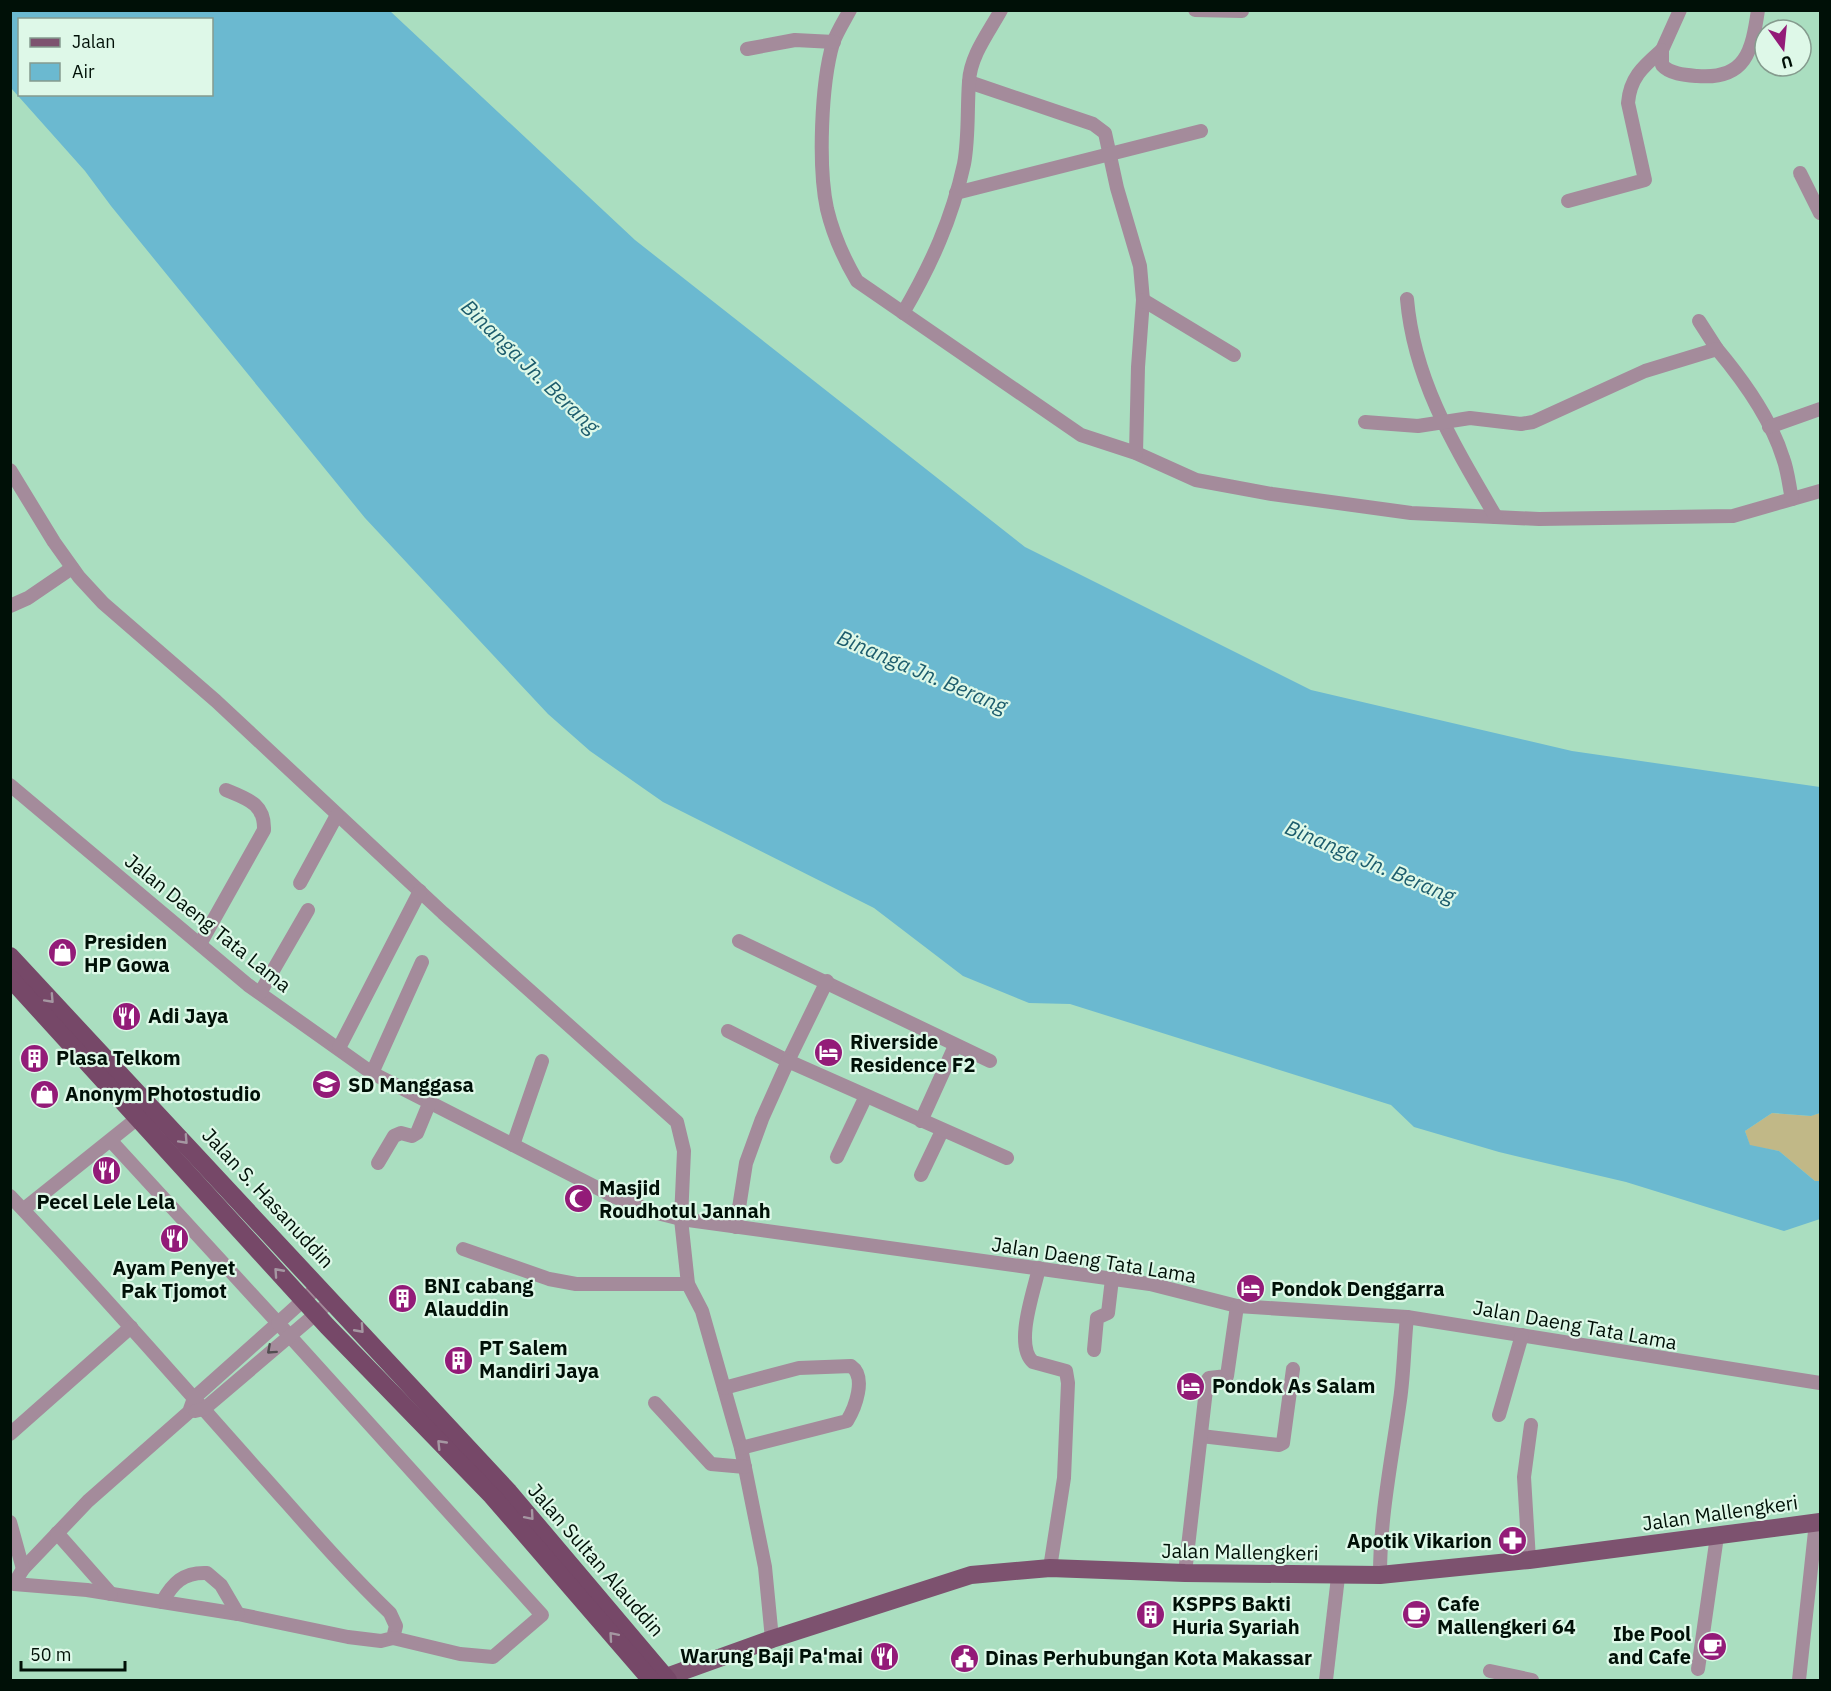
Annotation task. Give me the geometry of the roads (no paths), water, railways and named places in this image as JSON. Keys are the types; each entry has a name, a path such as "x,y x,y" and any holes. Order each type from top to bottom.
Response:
{"highway":[{"name":"Jalan S. Hasanuddin","path":"10,956 152,1105 332,1300 486,1479"},
{"name":"Jalan S. Hasanuddin","path":"10,978 308,1306 486,1479"},
{"name":"Jalan Sultan Alauddin","path":"486,1479 663,1679"}],"main road":[{"name":"Jalan Mallengkeri","path":"663,1679 772,1639 972,1575 1050,1568 1185,1574 1338,1577 1380,1575 1529,1560 1818,1522"}],"street":[{"path":"850,10 834,42 825,80 823,160 826,206 837,240 857,281 1081,435 1136,453 1196,480 1272,494 1410,513 1620,519 1733,516 1821,491"},
{"path":"903,313 943,238 964,163 969,82 984,39 1001,10"},
{"path":"1195,10 1242,11"},
{"path":"1680,10 1662,50 1662,67 1682,75 1705,77 1736,69 1750,51 1758,10"},
{"path":"747,49 795,40 834,42"},
{"path":"1568,201 1646,180 1628,103 1629,92 1637,72 1662,50"},
{"path":"969,82 1101,127 1105,133 1133,238 1143,300 1138,367 1136,453"},
{"path":"956,194 1202,131"},
{"path":"1800,173 1821,213"},
{"path":"1407,298 1411,334 1442,423 1496,517"},
{"path":"1143,300 1234,355"},
{"path":"1699,321 1769,427 1783,457 1792,499"},
{"path":"1365,422 1418,426 1470,418 1521,424 1533,422 1645,371 1717,349"},
{"path":"1769,427 1821,409"},
{"path":"10,470 72,568 103,603 216,701 312,789 337,816 677,1122 684,1150 681,1219 688,1284 702,1311 741,1448 765,1567 772,1639"},
{"path":"10,606 28,598 72,568"},
{"name":"Jalan Daeng Tata Lama","path":"10,785 260,993 372,1073 615,1197 657,1213 736,1227 1150,1284 1237,1306 1407,1317 1681,1363 1821,1383"},
{"path":"200,944 264,830 264,817 260,807 226,790"},
{"path":"300,883 337,816"},
{"path":"339,1048 420,891"},
{"path":"260,993 308,910"},
{"path":"740,941 990,1061"},
{"path":"372,1073 422,962"},
{"path":"736,1227 746,1163 762,1119 827,981"},
{"path":"728,1031 788,1061 1007,1158"},
{"path":"921,1121 955,1046"},
{"path":"513,1145 542,1061"},
{"path":"837,1157 866,1096"},
{"path":"378,1162 394,1136 401,1133 412,1137 417,1133 429,1104"},
{"path":"24,1209 139,1119 152,1105"},
{"path":"921,1175 942,1131"},
{"path":"111,1141 278,1323 542,1615 493,1657 460,1654 393,1638 381,1641 315,1632 238,1614 111,1594 14,1584 23,1569 88,1501 189,1412 194,1398 278,1323 308,1306 332,1300"},
{"path":"10,1196 132,1327 293,1511 394,1619 396,1630 393,1638"},
{"path":"463,1249 549,1280 576,1284 688,1284"},
{"path":"1039,1268 1024,1336 1025,1349 1033,1362 1066,1371 1068,1383 1064,1478 1050,1568"},
{"path":"1094,1350 1097,1318 1108,1312 1112,1279"},
{"path":"189,1412 204,1409 288,1335 319,1286"},
{"path":"1185,1574 1208,1379 1227,1376 1237,1306"},
{"path":"1380,1575 1389,1464 1400,1398 1407,1317"},
{"path":"10,1434 132,1327"},
{"path":"1499,1415 1522,1335"},
{"path":"724,1388 798,1368 851,1366 859,1376 859,1385 847,1421 741,1448"},
{"path":"1201,1436 1273,1444 1283,1443 1293,1369"},
{"path":"655,1403 711,1464 745,1467"},
{"path":"1529,1560 1524,1477 1531,1425"},
{"path":"10,1522 23,1569"},
{"path":"1799,1680 1814,1614 1818,1522"},
{"path":"57,1533 111,1594"},
{"path":"1698,1669 1717,1536"},
{"path":"162,1602 175,1582 181,1578 207,1574 221,1585 238,1614"},
{"path":"1326,1680 1338,1577"},
{"path":"1490,1671 1532,1680"}],"water":[{"name":"Binanga Jn. Berang","path":"10,11 390,11 635,240 1025,547 1311,690 1572,751 1820,787 1820,1113 1811,1116 1772,1113 1745,1131 1750,1145 1779,1151 1815,1181 1820,1181 1820,1219 1784,1231 1626,1182 1499,1152 1414,1127 1391,1105 1070,1004 1029,1003 963,976 874,908 663,802 590,751 548,714 365,518 85,171 18,96 213,96 213,18 18,18 18,96 11,88"}],"place":[{"name":"Presiden HP Gowa","path":"63,953"},
{"name":"Adi Jaya","path":"127,1016"},
{"name":"Riverside Residence F2","path":"829,1053"},
{"name":"Plasa Telkom","path":"35,1058"},
{"name":"SD Manggasa","path":"327,1085"},
{"name":"Anonym Photostudio","path":"44,1094"},
{"name":"Pecel Lele Lela","path":"106,1171"},
{"name":"Masjid Roudhotul Jannah","path":"578,1199"},
{"name":"Ayam Penyet Pak Tjomot","path":"174,1238"},
{"name":"Pondok Denggarra","path":"1250,1289"},
{"name":"BNI cabang Alauddin","path":"403,1298"},
{"name":"PT Salem Mandiri Jaya","path":"458,1360"},
{"name":"Pondok As Salam","path":"1191,1386"},
{"name":"Apotik Vikarion","path":"1513,1541"},
{"name":"KSPPS Bakti Huria Syariah","path":"1151,1615"},
{"name":"Cafe Mallengkeri 64","path":"1416,1615"},
{"name":"Ibe Pool and Cafe","path":"1712,1646"},
{"name":"Warung Baji Pa'mai","path":"884,1656"},
{"name":"Dinas Perhubungan Kota Makassar","path":"964,1658"}]}
